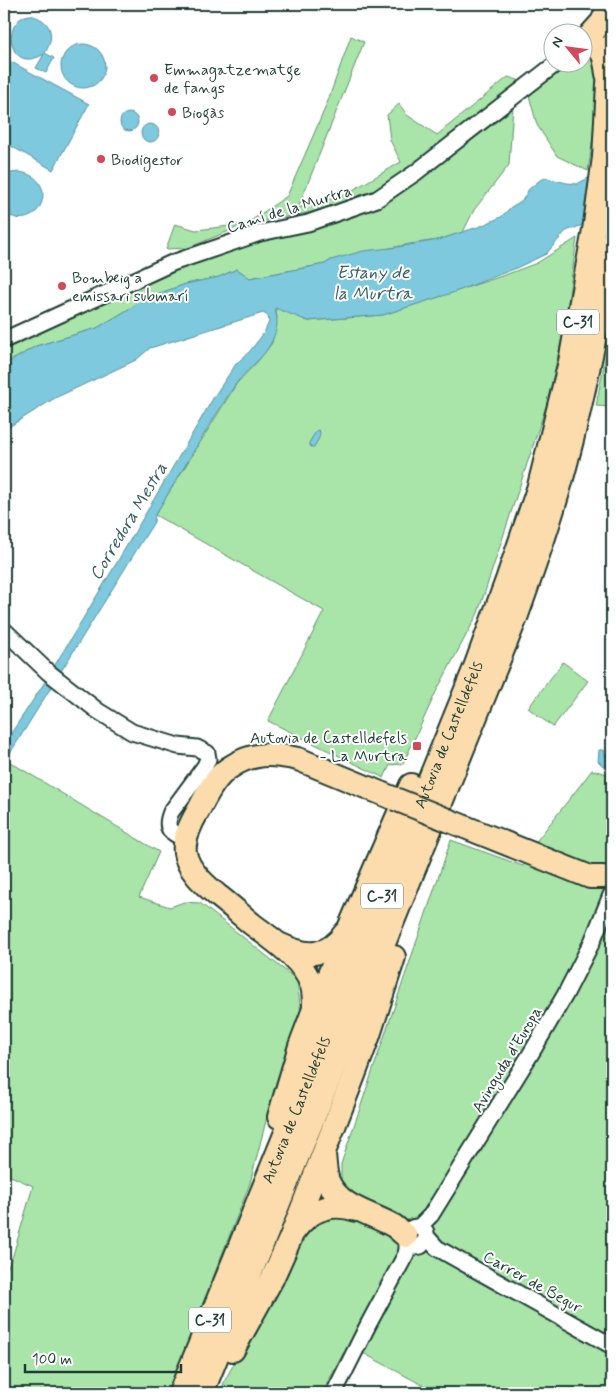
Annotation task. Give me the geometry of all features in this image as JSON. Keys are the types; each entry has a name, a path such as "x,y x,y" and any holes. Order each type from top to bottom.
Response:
{"highway":[{"path":"594,31 602,22 610,4"},
{"path":"594,45 602,52 608,84"},
{"name":"Autovia de Castelldefels","path":"180,1393 466,688 507,580 539,486 570,362 595,224 604,157 612,45"},
{"name":"Autovia de Castelldefels","path":"202,1393 517,615 559,488 602,305 612,244"},
{"path":"602,305 612,275"},
{"path":"254,1212 290,1076 314,1009 411,783 507,580"},
{"path":"314,1009 311,986 297,962 278,944 210,890 198,878 188,863 185,854 186,839 190,825 214,784 226,770 237,762 251,756 266,754 298,759 606,883"},
{"path":"211,1393 272,1279 324,1154 369,1036 418,886 432,828"},
{"path":"278,944 307,954 322,952 335,944 349,926"},
{"path":"324,1154 328,1180 332,1188 343,1200 363,1212 416,1237"},
{"path":"290,1239 301,1222 316,1211 339,1206 363,1212"}],"street":[{"name":"Camí de la Murtra","path":"4,340 172,263 260,233 308,223 377,199 415,173 545,72"},
{"path":"4,630 53,676 98,711 132,732 178,746 198,748 207,753 208,759 205,766 170,812 167,820 172,833 186,839"},
{"name":"Avinguda d'Europa","path":"334,1393 406,1254 529,1057 565,994 592,942 602,917 606,883"},
{"name":"Carrer de Begur","path":"416,1237 612,1346"}],"green space":[{"path":"351,36 364,42 298,208 344,195 401,162 390,140 387,115 399,104 407,115 437,135 508,77 521,81 436,148 369,196 308,213 246,224 287,196 326,106"},
{"path":"595,52 597,67 596,111 588,171 557,156 537,125 528,92 554,72 594,72"},
{"path":"513,106 509,165 474,210 463,232 438,240 410,244 331,260 325,264 250,278 237,269 219,277 186,284 149,297 97,328 36,346 4,365 4,344 158,274 252,241 353,217 396,195"},
{"path":"175,224 196,230 246,224 188,248 166,249"},
{"path":"577,238 565,324 548,400 478,613 436,692 403,764 390,765 384,778 268,721 324,611 155,515 237,383 272,343 277,317 275,307 308,321 383,315 537,263"},
{"path":"612,323 612,407 596,406"},
{"path":"563,662 588,681 553,727 528,708"},
{"path":"10,762 159,852 139,897 170,907 184,902 200,903 297,980 301,1014 275,1086 250,1183 168,1393 4,1393 4,1276 13,1255 33,1186 4,1173 4,772"},
{"path":"592,770 612,775 612,1381 606,1393 437,1393 365,1354 344,1352 322,1393 220,1393 225,1380 313,1219 341,1216 341,1164 451,840 523,866 535,843"}],"water":[{"path":"29,15 47,24 51,34 45,53 54,58 46,73 36,68 44,54 32,59 22,58 16,53 12,45 14,26 20,19"},
{"path":"83,44 95,48 101,54 105,66 101,78 95,84 83,88 71,84 65,78 61,66 65,54 71,48"},
{"path":"4,58 89,104 53,170 4,142"},
{"path":"125,113 133,113 138,118 136,129 125,131 120,126 120,118"},
{"path":"146,124 154,124 159,129 157,140 146,142 141,137 141,129"},
{"name":"Estany de la Murtra","path":"612,161 612,198 583,225 566,231 546,254 514,269 455,292 383,315 308,321 275,308 276,329 269,347 235,385 155,515 154,522 4,763 4,744 41,688 116,564 215,395 236,364 250,351 264,333 269,322 268,316 263,313 150,348 136,360 55,398 4,430 4,365 36,346 97,328 149,297 186,284 219,277 237,269 250,278 325,264 331,260 363,251 438,240 481,226 501,217 511,207 522,201 529,189 540,180 546,178 577,184"},
{"path":"19,172 33,177 40,184 43,194 41,204 36,212 27,218 16,218 4,212 4,178 11,173"},
{"path":"318,430 320,432 319,438 314,447 311,447 309,443"},
{"path":"612,737 612,768 603,766 598,761 599,750 604,750 606,757"}],"place":[{"name":"Emmagatzematge de fangs","path":"154,78"},
{"name":"Biogàs","path":"172,112"},
{"name":"Biodigestor","path":"101,159"},
{"name":"Bombeig a emissari submarí","path":"62,286"},
{"name":"Autovia de Castelldefels - La Murtra","path":"417,746"}],"water label":[{"name":"Corredora Mestra","path":"128,521"}]}
